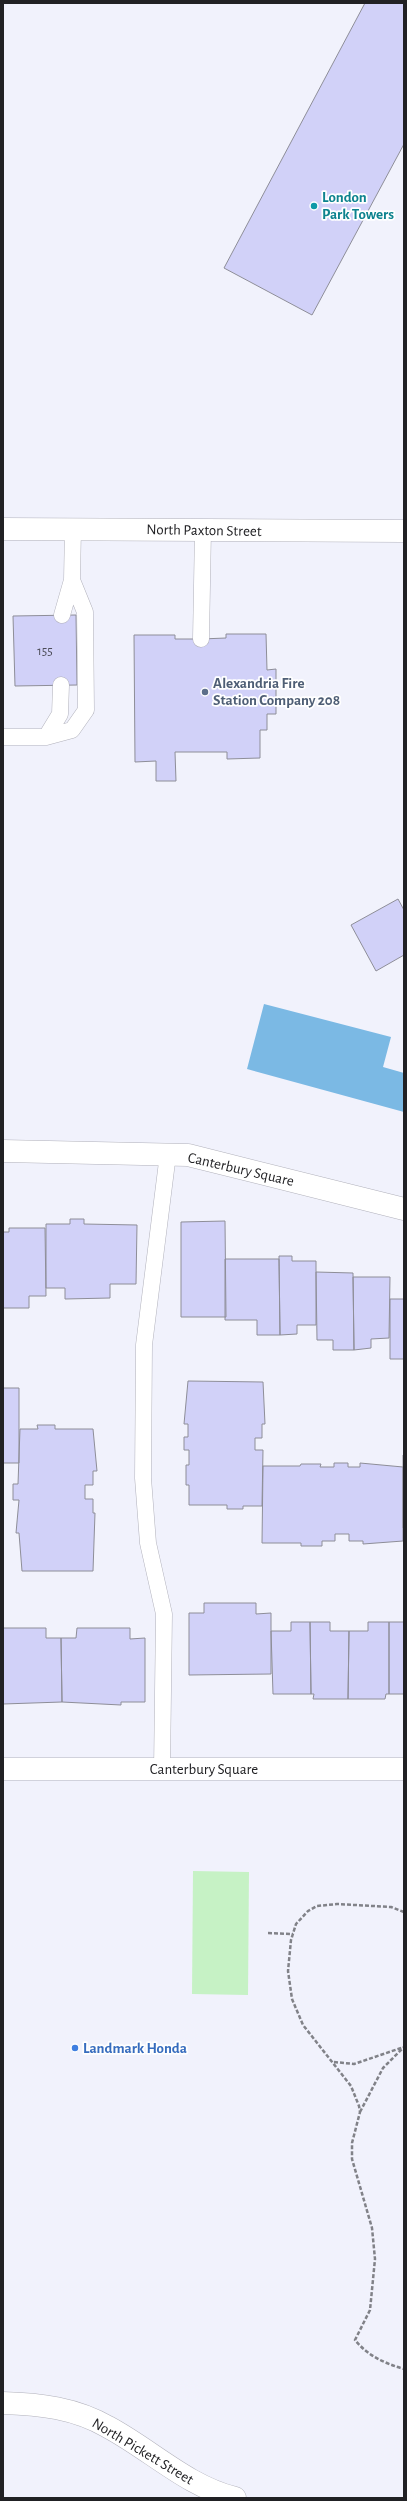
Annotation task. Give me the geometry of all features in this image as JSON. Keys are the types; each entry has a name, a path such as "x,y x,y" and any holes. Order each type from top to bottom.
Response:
{"street":[{"name":"North Paxton Street","path":"3,529 73,528 404,531"},
{"name":"Canterbury Square","path":"3,1151 188,1155 404,1209"},
{"name":"Canterbury Square","path":"3,1769 404,1768"},
{"name":"North Pickett Street","path":"3,2403 44,2405 80,2414 108,2426 189,2480 235,2498"}],"lane":[{"path":"62,615 72,580 73,528"},
{"path":"201,639 203,530"},
{"path":"3,737 46,737 72,730 86,710 85,612 72,580"},
{"path":"46,737 60,714 61,685"},
{"path":"162,1769 164,1614 148,1543 144,1485 144,1353 168,1154"}],"path":[{"path":"360,2112 352,2086 334,2062 319,2047 303,2024 292,1999 288,1971 293,1934 296,1924 308,1911 317,1906 337,1904 383,1907 404,1912"},
{"path":"268,1933 293,1934"},
{"path":"334,2062 354,2064 404,2047"},
{"path":"404,2047 383,2068 360,2112 354,2129 352,2158 372,2228 375,2259 370,2310 355,2340 363,2350 384,2362 404,2369"}],"green space":[{"path":"193,1871 249,1872 248,1995 192,1994"}],"water":[{"path":"264,1004 391,1037 383,1067 404,1073 404,1112 247,1069"}],"building":[{"name":"London Park Towers","path":"365,3 404,3 404,144 312,315 224,268"},
{"path":"76,615 77,685 15,686 13,616"},
{"name":"Alexandria Fire Station Company 208","path":"226,634 266,634 267,670 276,669 276,714 267,714 267,730 260,730 260,758 227,759 227,752 175,752 176,781 156,781 156,761 135,762 134,635 175,635 175,639 201,639 226,638"},
{"path":"398,899 404,910 404,955 376,971 351,925"},
{"path":"70,1219 84,1219 84,1224 137,1225 136,1284 110,1284 110,1298 65,1299 65,1288 46,1288 46,1224 70,1224"},
{"path":"225,1221 226,1317 181,1317 181,1222"},
{"path":"9,1228 45,1228 46,1296 29,1296 29,1308 3,1308 3,1232 9,1232"},
{"path":"279,1256 292,1256 292,1261 316,1261 316,1325 297,1325 297,1334 280,1335"},
{"path":"225,1259 279,1259 280,1335 257,1335 257,1320 225,1320"},
{"path":"316,1272 353,1273 354,1350 333,1350 333,1340 317,1340"},
{"path":"353,1277 390,1277 389,1338 371,1339 371,1348 354,1350"},
{"path":"390,1299 404,1299 404,1359 390,1359"},
{"path":"188,1381 263,1382 265,1424 262,1424 262,1438 255,1438 255,1450 263,1450 262,1506 243,1506 243,1509 227,1509 227,1505 189,1505 189,1485 186,1485 186,1465 189,1465 189,1450 184,1450 184,1437 188,1437 188,1424 184,1424"},
{"path":"3,1388 19,1388 19,1463 3,1463"},
{"path":"37,1425 55,1425 55,1429 93,1429 97,1471 93,1471 93,1485 85,1485 85,1499 93,1499 93,1513 95,1513 93,1571 22,1571 19,1533 16,1533 19,1500 13,1500 13,1484 18,1484 20,1429 38,1429"},
{"path":"404,1455 404,1528 403,1528"},
{"path":"334,1463 348,1463 348,1467 360,1467 360,1463 403,1467 403,1541 363,1544 363,1541 349,1541 349,1534 335,1534 335,1541 322,1541 322,1546 301,1546 301,1543 262,1543 263,1466 300,1466 301,1464 321,1464 320,1467 334,1467"},
{"path":"204,1603 256,1603 256,1614 271,1613 271,1674 189,1675 189,1613 204,1613"},
{"path":"291,1622 310,1622 311,1694 273,1694 271,1631 291,1631"},
{"path":"310,1622 330,1622 330,1631 349,1631 348,1699 313,1699 314,1694 311,1694"},
{"path":"368,1622 389,1622 389,1694 386,1694 385,1699 348,1699 349,1631 368,1631"},
{"path":"389,1622 404,1622 404,1694 389,1694"},
{"path":"3,1628 46,1628 46,1638 61,1638 62,1702 3,1704"},
{"path":"77,1628 130,1628 130,1639 145,1638 145,1702 121,1702 121,1705 62,1702 61,1638 76,1638"}],"place":[{"name":"London Park Towers","path":"314,206"},
{"name":"Alexandria Fire Station Company 208","path":"205,692"},
{"name":"Landmark Honda","path":"75,2048"}]}
